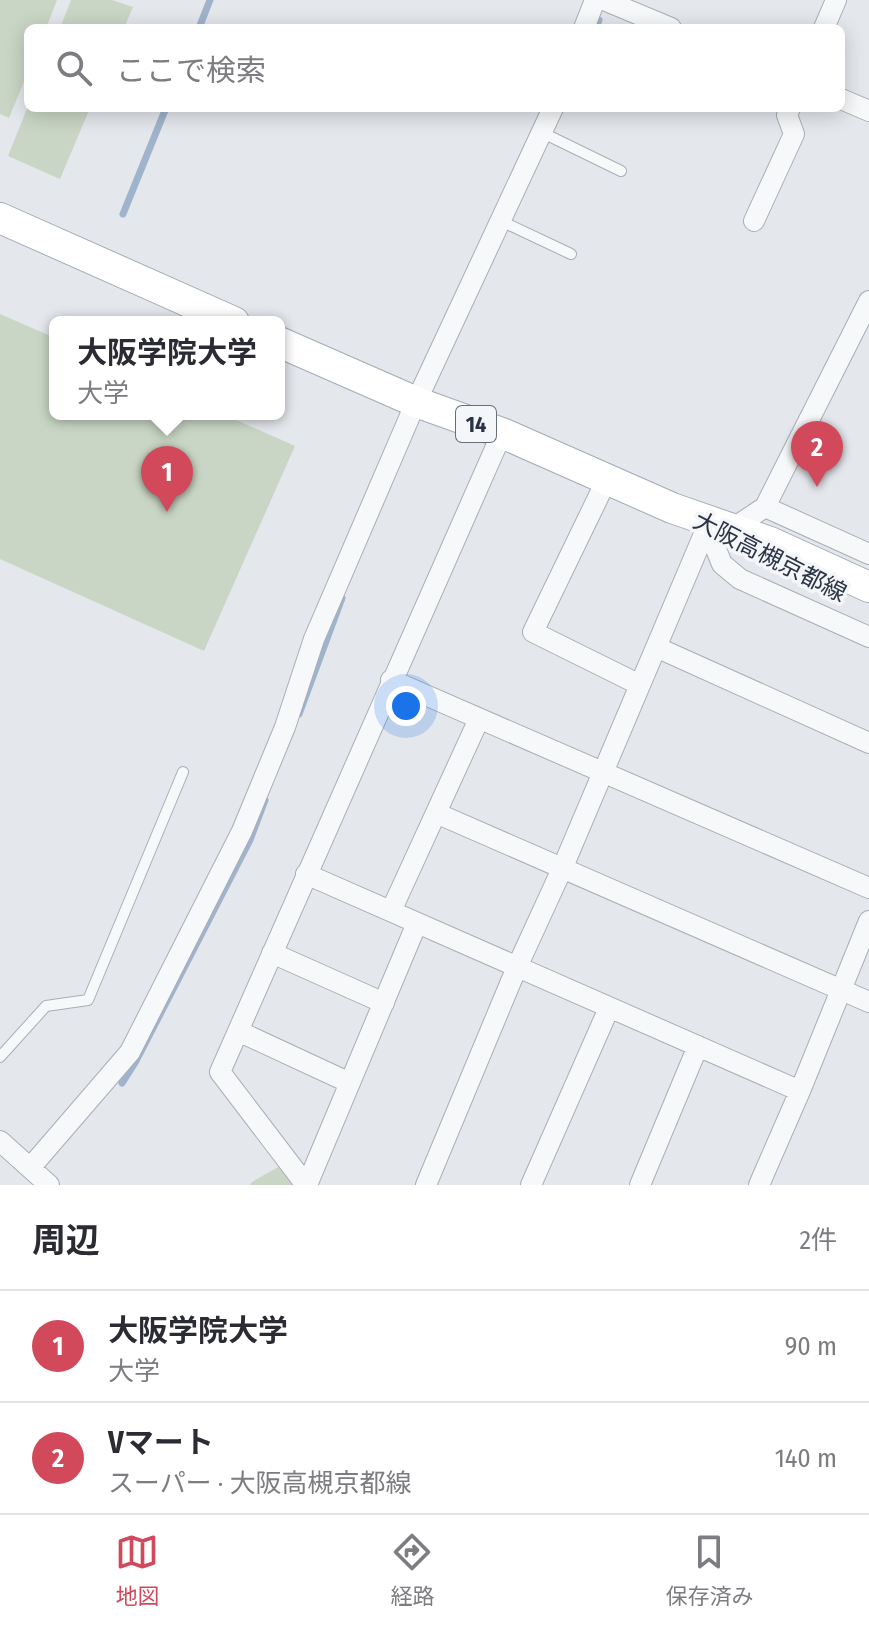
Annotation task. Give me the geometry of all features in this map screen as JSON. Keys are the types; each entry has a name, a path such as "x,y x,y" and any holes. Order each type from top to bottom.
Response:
{"main road":[{"path":"0,218 220,316"},
{"name":"大阪高槻京都線","path":"285,345 416,402 502,433 719,528 770,542 869,587"},
{"name":"大阪高槻京都線","path":"719,528 762,558 869,606"}],"street":[{"path":"586,24 595,0"},
{"path":"604,0 661,24"},
{"path":"826,24 836,0"},
{"path":"845,101 869,111"},
{"path":"30,1168 130,1052 242,831 285,727 314,639 416,402 547,136 552,112"},
{"path":"754,221 794,134 788,112"},
{"path":"426,1185 656,647 719,528 765,507 869,301"},
{"path":"417,923 307,1185 220,1072 502,433"},
{"path":"607,479 533,632 640,685"},
{"path":"765,507 869,554"},
{"path":"719,528 722,564 740,579 869,637"},
{"path":"656,647 869,743"},
{"path":"391,680 869,888"},
{"path":"391,911 479,719"},
{"path":"436,813 869,1002"},
{"path":"306,874 800,1091"},
{"path":"759,1185 869,921"},
{"path":"272,953 384,1003"},
{"path":"531,1185 609,1008"},
{"path":"238,1031 350,1083"},
{"path":"640,1185 698,1046"},
{"path":"0,1141 49,1185"}],"lane":[{"path":"547,136 621,171"},
{"path":"506,223 571,254"},
{"path":"0,1057 46,1006 88,1000 183,772"}],"green space":[{"path":"0,0 57,0 48,24 24,24 24,82 9,118 0,114"},
{"path":"71,0 112,0 133,7 126,24 62,24"},
{"path":"26,112 88,112 60,179 8,156"},
{"path":"0,314 49,335 49,420 236,420 295,446 204,651 0,559"},
{"path":"280,1166 295,1185 250,1185 252,1182"}],"waterway":[{"path":"201,24 210,0"},
{"path":"598,24 599,20"},
{"path":"123,214 164,112"},
{"path":"299,714 342,598"},
{"path":"122,1083 250,840 265,800"}],"place":[{"name":"Vマート","path":"817,487"},
{"name":"大阪学院大学","path":"167,512"}]}
